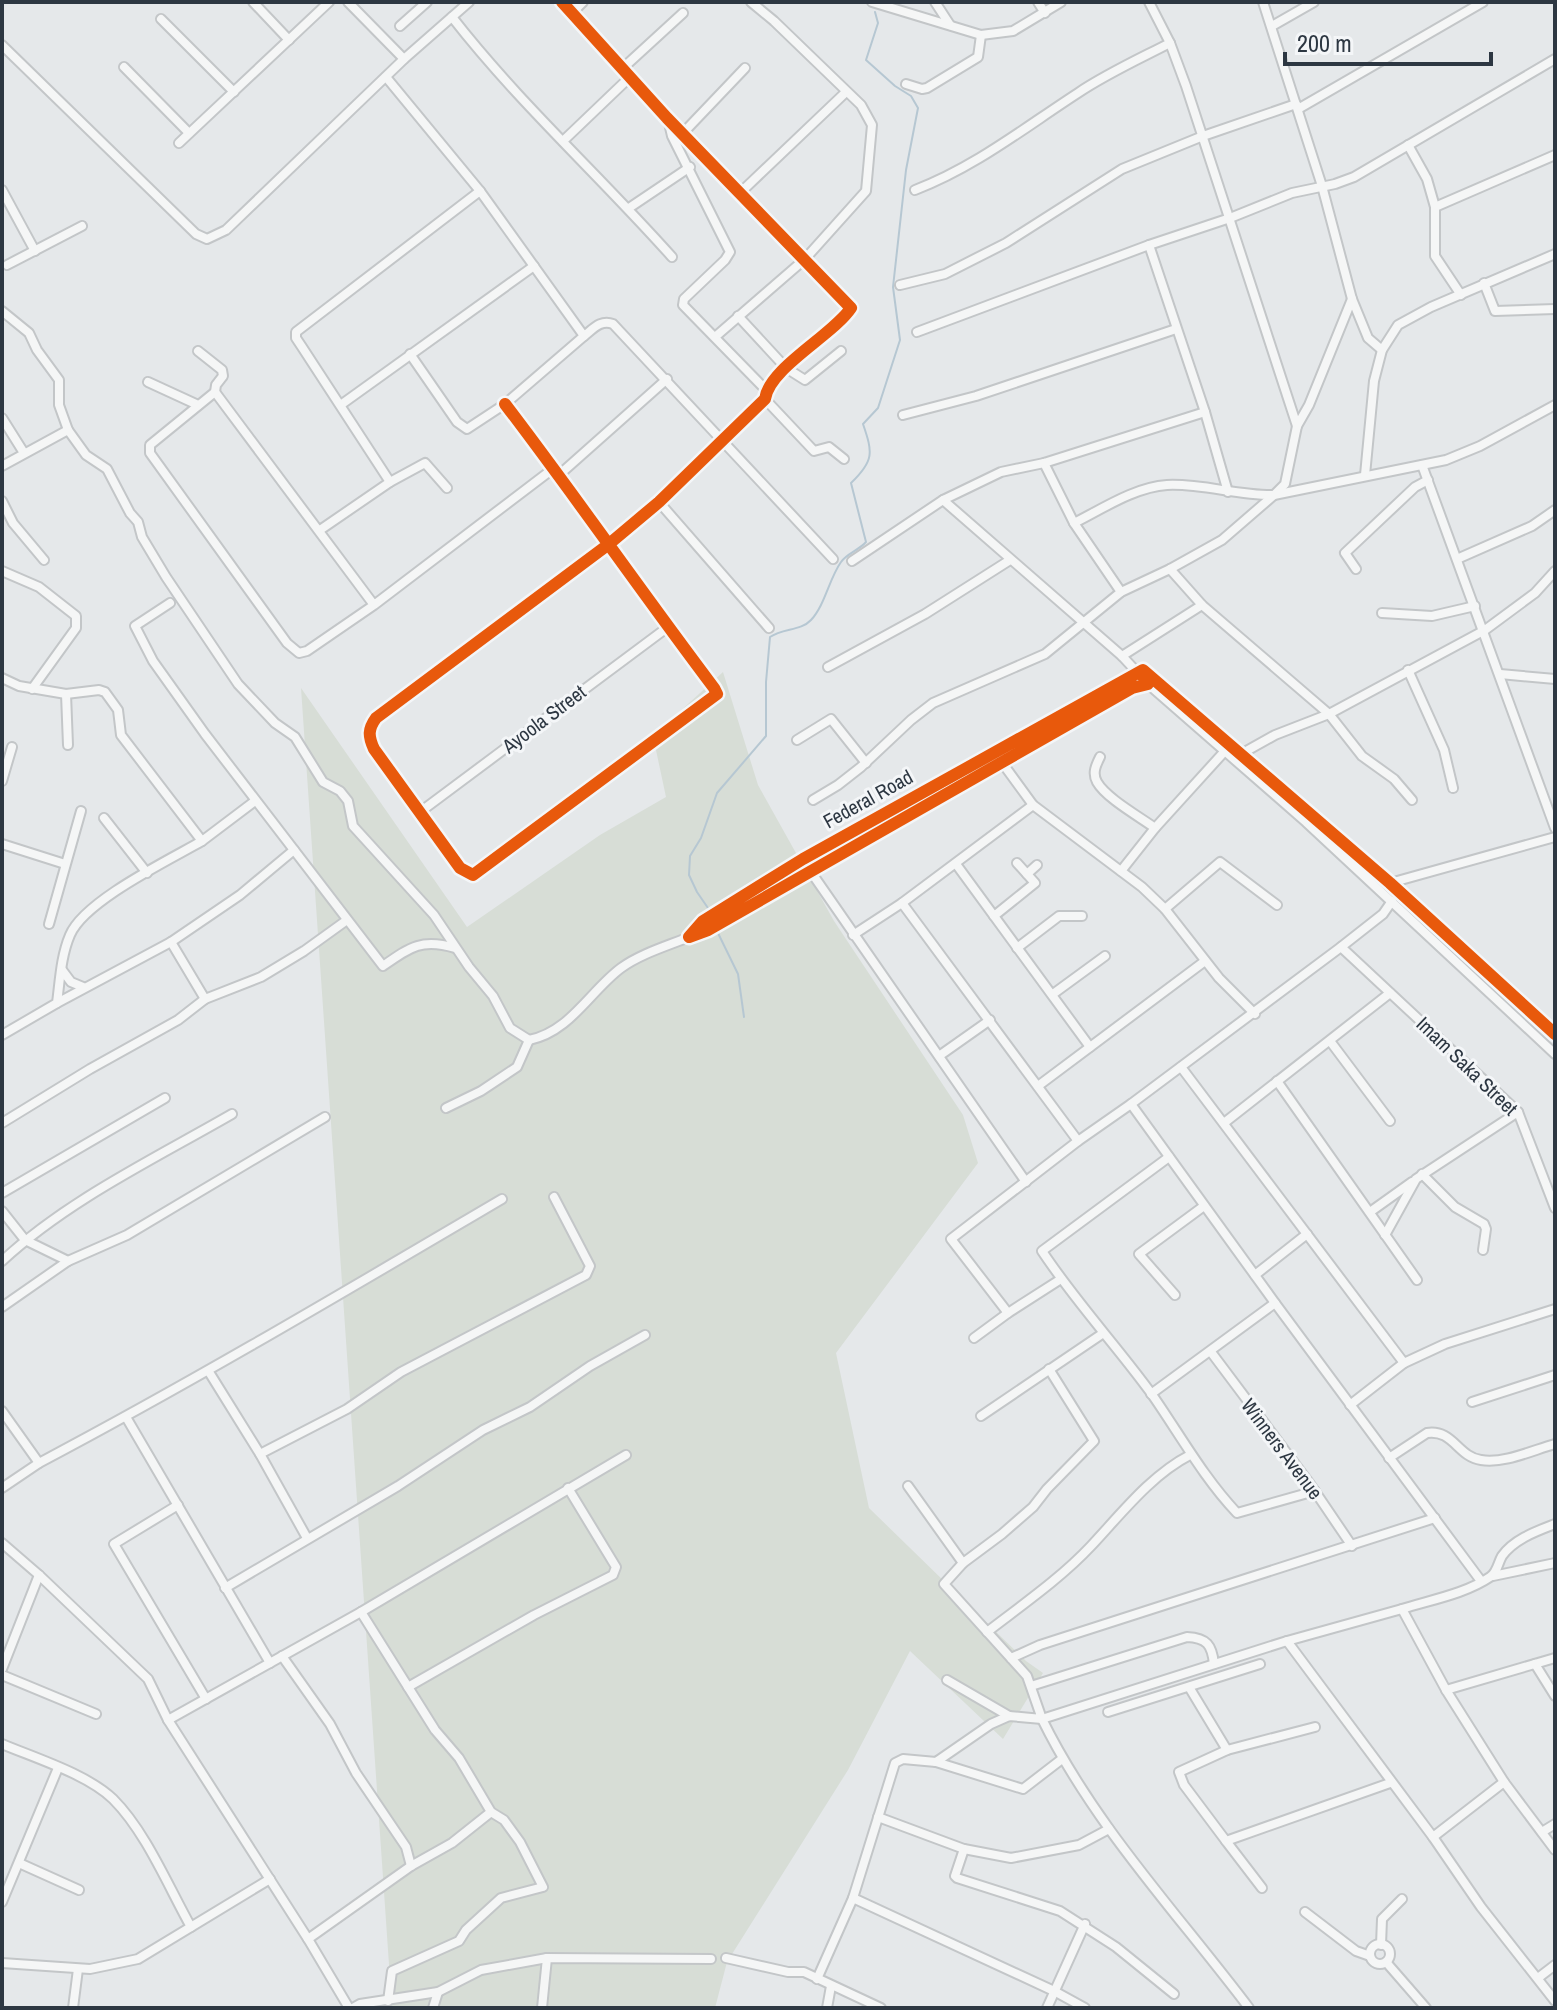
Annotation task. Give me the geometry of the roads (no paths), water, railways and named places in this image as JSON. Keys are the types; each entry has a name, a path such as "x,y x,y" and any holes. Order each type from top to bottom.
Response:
{"street":[{"path":"253,2 289,40"},
{"path":"179,143 329,2"},
{"path":"348,2 404,59"},
{"path":"400,26 427,2"},
{"path":"2,45 196,234 207,239 226,230 404,59 469,2"},
{"path":"505,404 556,471 609,544 668,627 714,688 717,694 473,875 460,868 374,749 369,738 369,727 376,718 609,544 659,502 724,440 766,395 786,368 851,310 684,132 667,118 562,2"},
{"path":"572,13 583,2"},
{"path":"715,337 805,259 866,191 872,125 861,105 751,2"},
{"path":"872,2 981,35 1013,31 1061,2"},
{"path":"935,2 950,25"},
{"path":"1038,2 1045,13"},
{"path":"1149,2 1170,43 1203,136 1297,426"},
{"path":"1263,2 1322,186 1352,299 1368,338 1382,350"},
{"path":"1272,26 1314,2"},
{"path":"900,285 945,274 1006,243 1122,169 1203,136 1297,106 1483,2"},
{"path":"623,68 683,13"},
{"path":"452,17 508,86 629,208 672,257"},
{"path":"161,19 234,92"},
{"path":"906,84 927,88 978,57 981,35"},
{"path":"915,190 949,176 1014,137 1080,91 1170,43"},
{"path":"917,332 1292,193 1354,177 1555,59"},
{"path":"124,67 189,133"},
{"path":"684,132 745,68"},
{"path":"563,141 631,76"},
{"path":"386,77 480,191 584,336"},
{"path":"741,192 846,92"},
{"path":"667,118 672,136 730,252 682,302 814,451 829,447 844,459"},
{"path":"1408,145 1427,179 1435,207 1435,256 1461,295"},
{"path":"1435,207 1555,155"},
{"path":"629,208 690,167"},
{"path":"2,190 35,251"},
{"path":"390,482 342,404 296,338 296,332 480,191"},
{"path":"7,265 82,226"},
{"path":"1149,245 1205,412 1228,492"},
{"path":"1365,475 1374,381 1382,350 1398,325 1484,283 1552,255 1555,265"},
{"path":"342,404 534,266"},
{"path":"1484,283 1495,311 1555,309"},
{"path":"813,800 866,763 933,703 1045,654 1121,592 1222,540 1274,495 1285,484 1297,426 1309,405 1352,299"},
{"path":"2,311 29,333 37,350 59,380 59,405 68,430 86,455 107,469 166,577 238,684 275,723 295,737 323,782 340,791 348,801 353,826 434,915 493,996 510,1028 529,1040 543,1037 560,1027 624,966 689,937"},
{"path":"738,316 786,368 805,380 841,351"},
{"path":"410,354 463,428 471,428 505,404 584,336 607,321 667,379 833,559"},
{"path":"903,415 976,396 1176,329"},
{"path":"198,351 222,370 223,376 215,392 150,445 150,453 292,650 299,653 307,651 374,605 556,471 667,379"},
{"path":"148,382 198,405"},
{"path":"215,392 374,605"},
{"path":"1074,523 1129,496 1168,485 1250,496 1274,495 1446,460 1480,446 1555,405"},
{"path":"852,561 943,500 1001,472 1044,463 1205,412"},
{"path":"2,418 24,453"},
{"path":"2,466 68,430"},
{"path":"320,530 390,482 425,463 447,488"},
{"path":"1044,463 1074,523 1121,592"},
{"path":"1422,465 1555,828"},
{"path":"1356,569 1345,553 1415,487 1428,480"},
{"path":"943,500 1140,672 1148,684 1392,901 1555,1054"},
{"path":"2,501 13,523 44,560"},
{"path":"659,502 769,628"},
{"path":"1457,559 1532,526 1555,510"},
{"path":"2,529 13,523"},
{"path":"828,667 925,614 1010,560"},
{"path":"1170,569 1202,605 1329,714 1362,756 1394,779 1412,800"},
{"path":"2,571 39,587 76,616 76,628 32,689"},
{"path":"1241,754 1275,735 1329,714 1485,630 1535,593 1555,571"},
{"path":"170,603 135,626 153,661 255,801 383,966 424,943 433,941 456,949"},
{"path":"1122,656 1202,605"},
{"path":"1382,613 1432,616 1475,606"},
{"name":"Ayoola Street","path":"420,812 668,627"},
{"path":"1140,672 1143,670 1149,674 1390,883 1555,1034"},
{"path":"1408,670 1444,750 1453,788"},
{"name":"Federal Road","path":"689,937 703,921 803,859 1140,672"},
{"path":"1500,674 1555,679"},
{"path":"2,678 19,686 66,694 105,692 118,710 121,735 202,841"},
{"name":"Federal Road","path":"689,937 708,930 1132,688 1148,684"},
{"path":"66,694 68,745"},
{"path":"797,740 831,719 866,763"},
{"path":"2,781 12,747"},
{"path":"995,752 1033,805 1121,871 1165,909 1205,961 1255,1014"},
{"path":"1121,871 1155,828 1224,752"},
{"path":"1100,757 1095,767 1097,782 1155,828"},
{"path":"1545,795 1555,792"},
{"path":"57,1003 71,932 87,913 107,897 202,841 255,801"},
{"path":"853,935 956,864 1033,805"},
{"path":"49,924 81,811"},
{"path":"104,818 147,873"},
{"path":"1390,883 1555,837"},
{"path":"2,844 65,864"},
{"path":"2,1035 83,987 171,942 240,895 294,850"},
{"path":"1165,909 1220,862 1277,905"},
{"path":"994,916 1035,883 1017,863"},
{"path":"956,864 1090,1047"},
{"path":"1027,874 1037,865"},
{"path":"811,872 1026,1182"},
{"path":"1008,1313 951,1239 1078,1141 1255,1014 1383,914 1392,901"},
{"path":"902,903 1078,1141"},
{"path":"1017,948 1059,916 1082,916"},
{"path":"2,1123 178,1020 205,999 261,977 347,920"},
{"path":"171,942 205,999"},
{"name":"Imam Saka Street","path":"1341,947 1518,1112 1555,1208"},
{"path":"1053,994 1105,956"},
{"path":"1038,1086 1205,961"},
{"path":"62,970 71,982 83,987"},
{"path":"1224,1123 1390,993"},
{"path":"1502,1004 1510,994"},
{"path":"939,1056 990,1020"},
{"path":"446,1108 481,1091 517,1067 529,1040"},
{"path":"1330,1041 1390,1121"},
{"path":"1181,1067 1404,1363"},
{"path":"1277,1081 1417,1280"},
{"path":"2,1193 165,1098"},
{"path":"1131,1104 1481,1581"},
{"path":"1370,1212 1518,1112"},
{"path":"2,1261 25,1240 102,1188 232,1114"},
{"path":"2,1307 68,1261 127,1235 325,1117"},
{"path":"1169,1157 1042,1251 1102,1334 1151,1394 1190,1455 1237,1513 1315,1491"},
{"path":"1385,1235 1419,1176"},
{"path":"1419,1176 1455,1207 1484,1224 1483,1250"},
{"path":"260,1454 347,1409 401,1372 586,1275 590,1266 554,1197"},
{"path":"2,1488 39,1463 209,1372 294,1319 502,1199"},
{"path":"1175,1295 1139,1254 1204,1206"},
{"path":"2,1211 25,1240 68,1261"},
{"path":"1255,1275 1307,1234"},
{"path":"974,1338 1061,1279"},
{"path":"1151,1394 1275,1303"},
{"path":"1350,1405 1404,1363 1445,1344 1555,1309"},
{"path":"981,1416 1102,1334"},
{"path":"225,1588 645,1335"},
{"name":"Winners Avenue","path":"1211,1352 1315,1491 1352,1546"},
{"path":"1049,1369 1094,1441 1033,1507 963,1563 944,1584 1027,1676 1042,1719 1062,1759 1109,1829 1249,2008"},
{"path":"209,1372 307,1538"},
{"path":"1472,1402 1555,1375"},
{"path":"2,1411 39,1463"},
{"path":"126,1417 270,1663"},
{"path":"1389,1458 1427,1433 1434,1432 1444,1434 1478,1460 1497,1460 1555,1444"},
{"path":"168,1720 361,1612 626,1455"},
{"path":"987,1632 1084,1553 1161,1475 1190,1455"},
{"path":"908,1486 963,1563"},
{"path":"408,1687 534,1615 613,1575 616,1567 568,1488"},
{"path":"178,1505 114,1544 206,1699"},
{"path":"1011,1658 1040,1645 1435,1518"},
{"path":"1493,1576 1503,1555 1511,1547 1555,1524"},
{"path":"2,1543 141,1670 168,1720 351,2008 438,1992 481,1970 547,1958 711,1959"},
{"path":"947,1680 1009,1716 1042,1719 1287,1641 1402,1609 1471,1587 1493,1576 1555,1563"},
{"path":"2,1669 39,1575"},
{"path":"1402,1609 1446,1690 1504,1782 1555,1850"},
{"path":"361,1612 435,1730 459,1758 491,1812 504,1820 520,1842 543,1887 501,1898 466,1930 459,1941 392,1971 388,2001"},
{"path":"1031,1686 1187,1637 1206,1640 1212,1648 1214,1664"},
{"path":"1287,1641 1433,1837 1481,1907 1555,2001"},
{"path":"282,1656 330,1724 356,1773 406,1847 411,1866"},
{"path":"1446,1690 1555,1658"},
{"path":"1108,1712 1260,1664"},
{"path":"1535,1664 1555,1696"},
{"path":"2,1675 96,1714"},
{"path":"1189,1687 1227,1750"},
{"path":"936,1762 991,1724 1009,1716"},
{"path":"1262,1888 1184,1785 1179,1772 1227,1750 1315,1727"},
{"path":"2,1744 94,1785 112,1799 134,1826 191,1927"},
{"path":"817,1979 853,1898 895,1763 903,1759 936,1762 1023,1789 1062,1759"},
{"path":"2,1902 58,1768"},
{"path":"1433,1837 1504,1782"},
{"path":"1226,1841 1390,1783"},
{"path":"308,1939 411,1866 452,1843 491,1812"},
{"path":"878,1817 964,1849 1011,1858 1079,1845 1109,1829"},
{"path":"1542,1832 1555,1824"},
{"path":"964,1849 955,1876 957,1878 1060,1911 1085,1924 1174,1994"},
{"path":"19,1863 79,1890"},
{"path":"2,1963 100,1969 138,1959 270,1879"},
{"path":"853,1898 1085,2008"},
{"path":"1381,1945 1382,1919 1402,1899"},
{"path":"1305,1912 1356,1951 1370,1956 1375,1963 1386,1962"},
{"path":"1047,2008 1085,1924"},
{"path":"1370,1956 1373,1947 1381,1945 1389,1950 1386,1962"},
{"path":"542,2008 547,1958"},
{"path":"726,1958 788,1972 804,1972 881,2008"},
{"path":"1386,1962 1426,2008"},
{"path":"1538,1978 1555,1965"},
{"path":"73,2008 78,1969"},
{"path":"827,2008 831,1986"},
{"path":"433,2008 438,1992"}],"waterway":[{"path":"710,911 689,875 690,856 701,838 717,793 766,736 770,637 811,620 841,562 866,542 851,483 868,462 869,442 863,424 878,408 900,340 893,287 906,170 918,108 911,96 866,60 878,23 875,12"},
{"path":"716,929 738,974 744,1017"}]}
